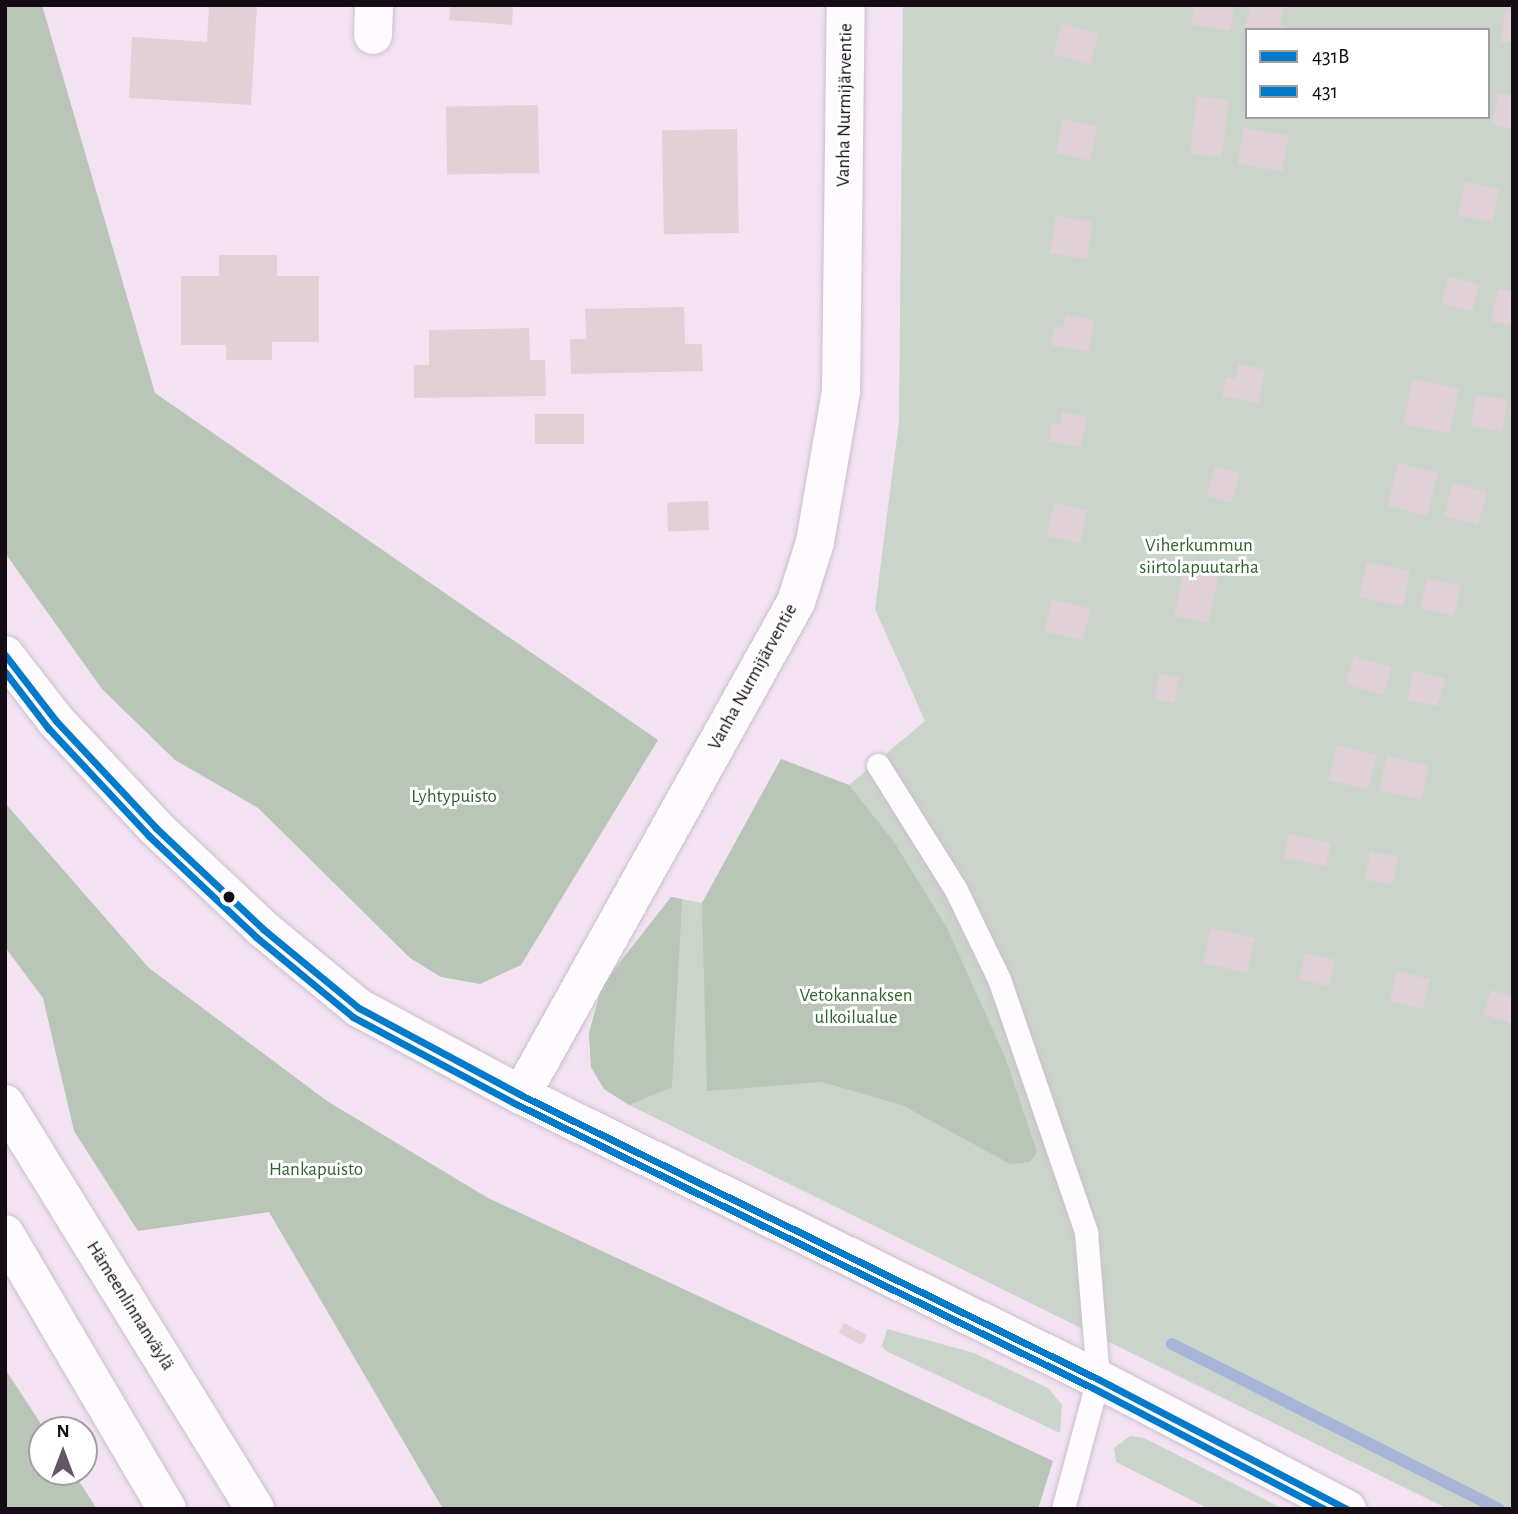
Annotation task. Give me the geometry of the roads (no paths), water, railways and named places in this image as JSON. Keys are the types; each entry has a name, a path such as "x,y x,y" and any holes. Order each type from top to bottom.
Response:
{"main road":[{"name":"Vanha Nurmijärventie","path":"521,1095 796,601 815,542 841,392 846,5"},
{"path":"5,655 56,721 147,818 263,929 359,1008 521,1095 1098,1380 1347,1509"},
{"name":"Hämeenlinnanväylä","path":"5,1104 255,1509"},
{"path":"5,1234 167,1509"}],"lane":[{"path":"878,765 956,890 999,979 1031,1063 1086,1232 1098,1380 1063,1509"}],"waterway":[{"path":"1172,1344 1499,1509"}],"park label":[{"name":"Viherkummun siirtolapuutarha","path":"1199,557"},
{"name":"Lyhtypuisto","path":"454,797"},
{"name":"Vetokannaksen ulkoilualue","path":"856,1007"},
{"name":"Hankapuisto","path":"316,1170"}]}
